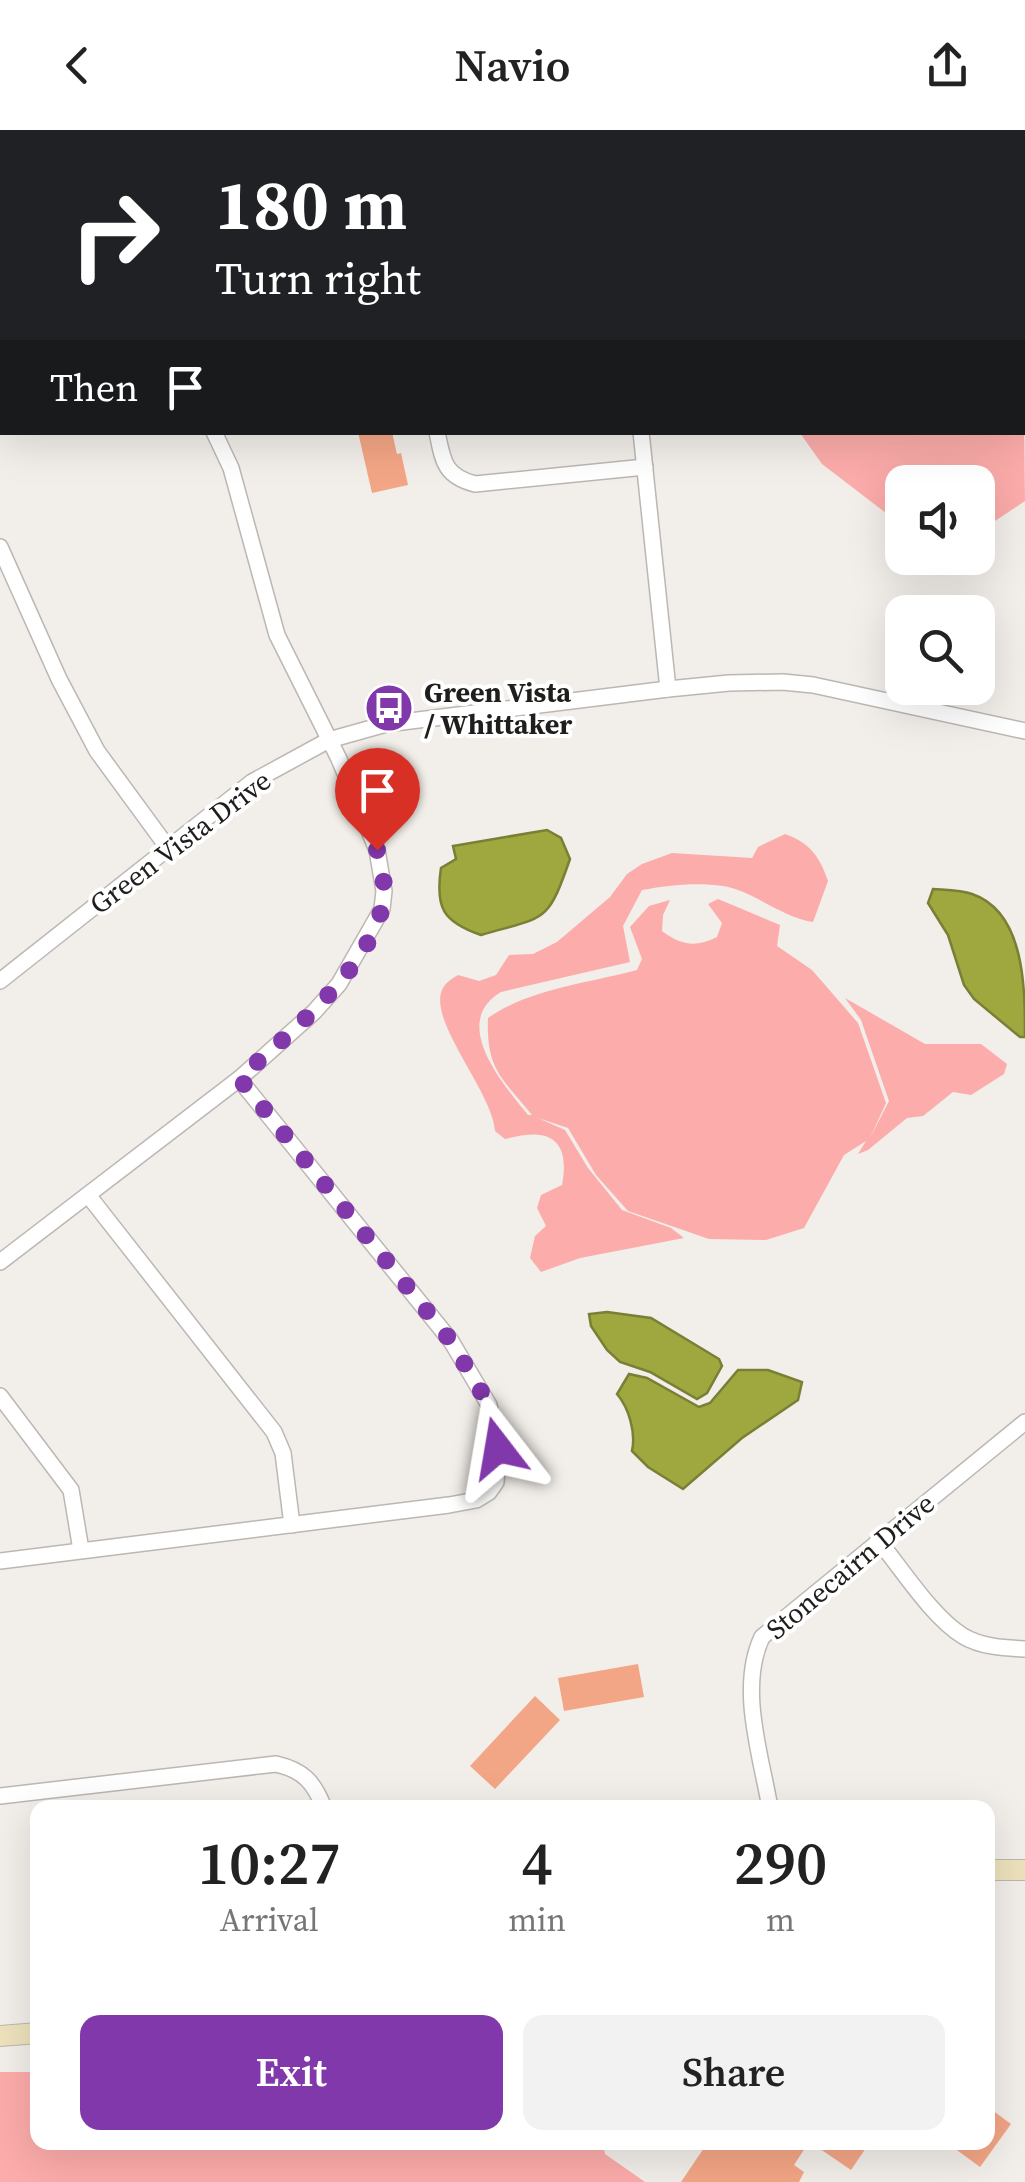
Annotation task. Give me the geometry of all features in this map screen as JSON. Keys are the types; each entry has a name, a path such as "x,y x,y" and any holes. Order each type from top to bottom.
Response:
{"street":[{"path":"0,1262 239,1078 314,1012 339,984 382,909 384,891 377,850 329,740 276,635 231,468 215,435"},
{"path":"437,435 447,469 459,480 475,484 645,467"},
{"path":"641,435 668,690"},
{"path":"0,548 59,679 97,751 168,848"},
{"name":"Green Vista Drive","path":"0,981 252,782 329,740 386,724 729,683 783,682 814,685 1025,730"},
{"path":"0,1562 476,1500 496,1482 498,1448 489,1405 451,1341 239,1078"},
{"path":"88,1194 274,1432 283,1453 292,1525"},
{"path":"0,1396 71,1490 80,1550"},
{"name":"Stonecairn Drive","path":"769,1800 750,1688 755,1652 762,1637 1025,1422"},
{"path":"878,1540 948,1624 966,1638 999,1648 1025,1649"},
{"path":"0,1796 276,1764 294,1768 308,1777 321,1800"},
{"path":"995,1870 1025,1870"},
{"path":"0,2036 30,2034"}],"shaded area":[{"path":"801,435 1024,435 1025,501 995,521 995,465 885,465 885,512 822,464"},
{"path":"547,830 561,838 570,859 556,896 541,915 481,935 458,925 444,912 439,882 441,868 456,859 453,846"},
{"path":"785,834 813,852 828,881 813,922 723,886 682,885 642,890 623,926 630,962 501,992 486,1005 480,1020 480,1037 486,1054 528,1115 532,1115 493,1061 488,1018 541,993 637,970 642,959 630,927 649,906 670,900 663,915 662,931 682,942 702,943 717,937 722,923 708,904 718,899 780,925 777,946 812,970 858,1023 886,1103 870,1138 889,1101 861,1020 845,998 925,1044 981,1044 1007,1064 1004,1074 971,1095 953,1092 923,1116 907,1118 868,1150 858,1154 866,1141 844,1155 804,1228 766,1240 709,1239 628,1211 596,1175 568,1128 538,1118 565,1130 588,1168 622,1210 671,1228 684,1238 580,1258 541,1272 530,1258 535,1236 546,1226 537,1208 541,1195 562,1185 563,1156 559,1146 544,1136 505,1139 495,1131 483,1095 442,1014 440,998 445,985 458,975 479,981 496,975 509,955 533,954 557,942 642,864 672,853 752,858 758,847"},
{"path":"933,889 972,894 1003,917 1012,934 1022,975 1025,1037 974,999 964,985 948,935 928,903"},
{"path":"607,1312 651,1318 719,1359 722,1366 707,1393 697,1399 650,1372 620,1362 591,1326 589,1314"},
{"path":"738,1370 768,1370 802,1382 798,1400 742,1438 683,1489 648,1467 632,1451 630,1421 617,1394 629,1374 647,1378 699,1407 710,1403"},
{"path":"0,2072 30,2072 30,2150 604,2150 645,2182 0,2182"}],"building":[{"path":"359,435 393,435 408,485 372,493"},
{"path":"638,1664 644,1697 564,1711 558,1678"},
{"path":"535,1696 560,1720 495,1789 470,1766"},
{"path":"995,2112 1011,2124 995,2146"},
{"path":"703,2150 804,2150 794,2165 804,2172 799,2182 681,2182"},
{"path":"822,2150 865,2150 851,2170"},
{"path":"957,2150 992,2150 980,2167"}],"place":[{"name":"Green Vista / Whittaker","path":"389,708"}],"route":[{"path":"377,850 383,876 382,909 358,954 314,1012 239,1078 451,1341 489,1405 498,1448"}]}
